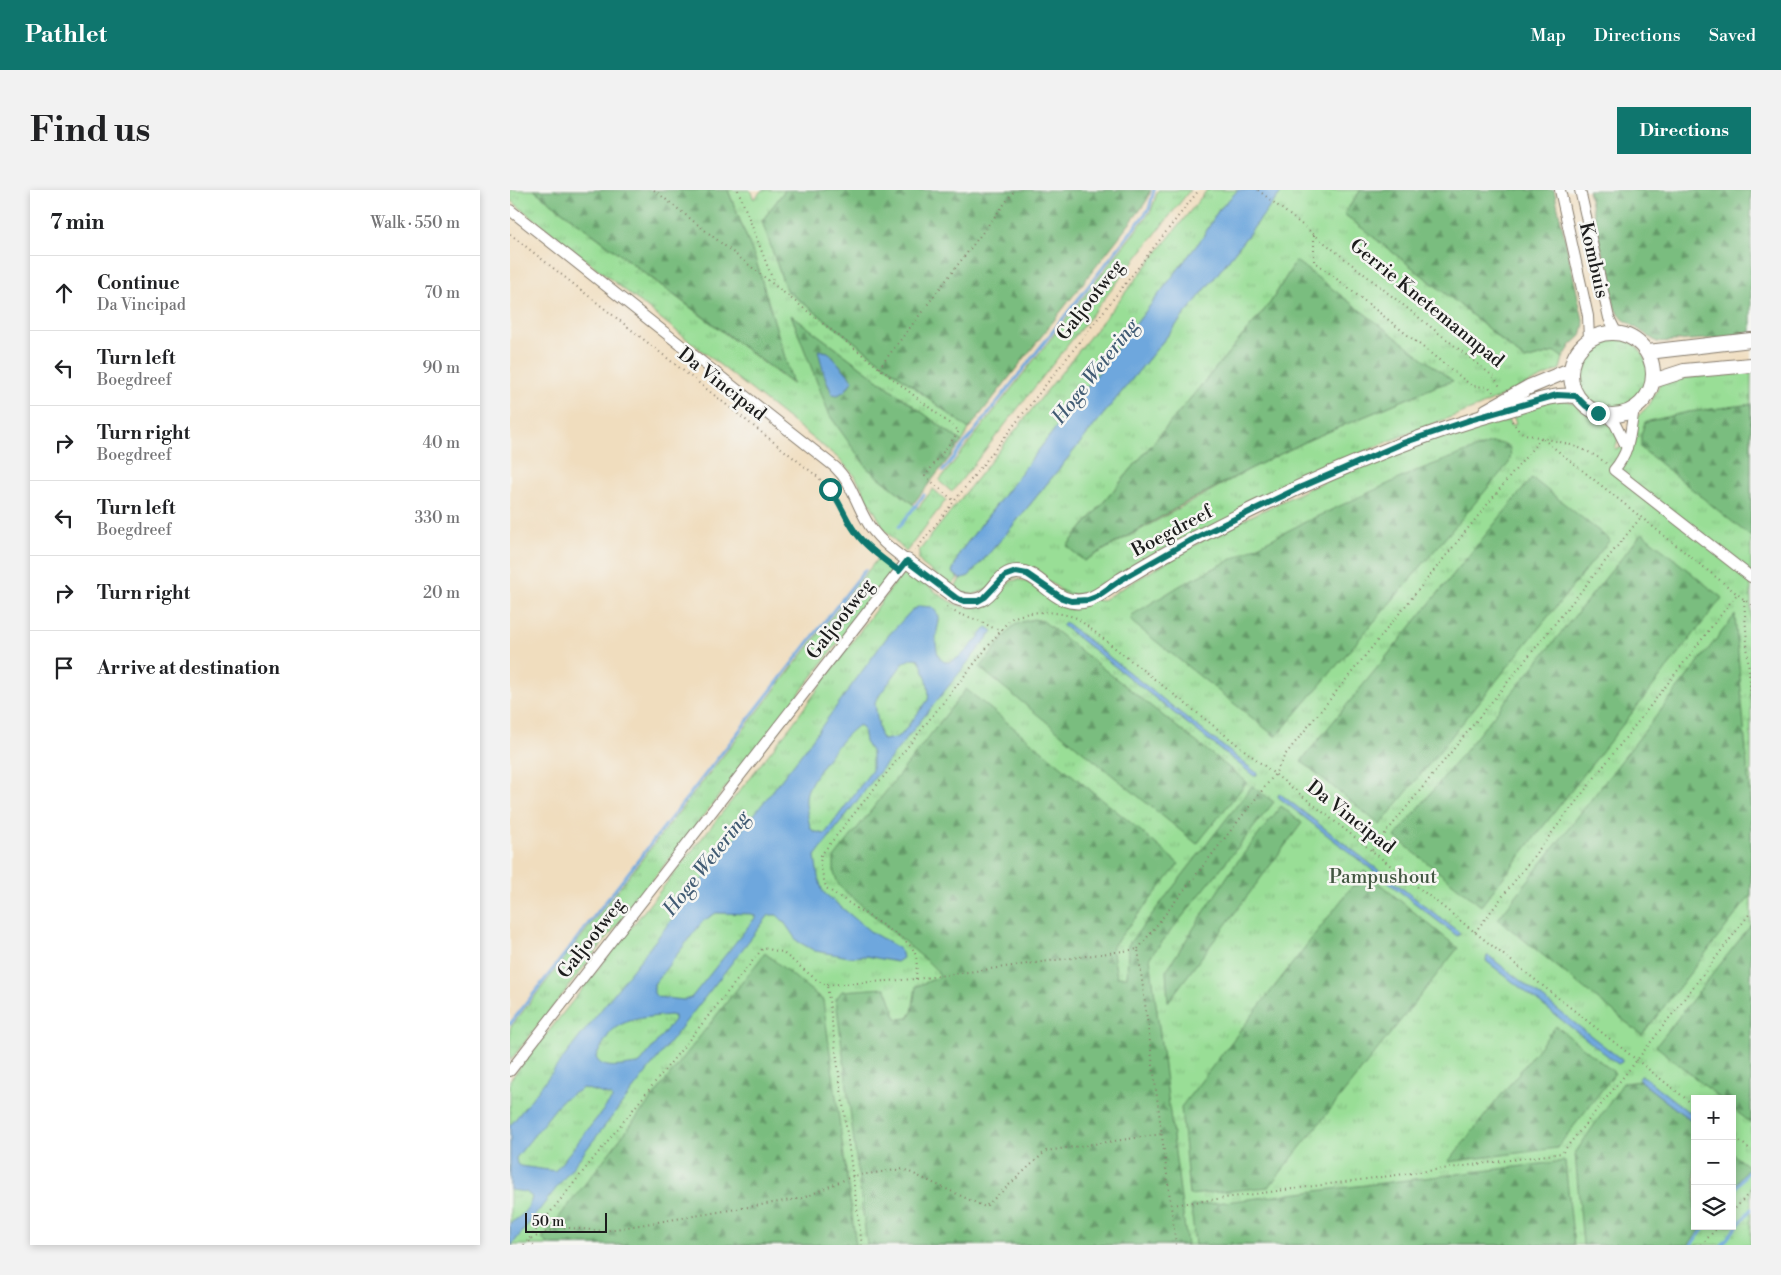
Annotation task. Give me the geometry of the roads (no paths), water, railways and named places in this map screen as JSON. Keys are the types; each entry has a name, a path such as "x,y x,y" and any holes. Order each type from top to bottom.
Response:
{"street":[{"name":"Kombuis","path":"1560,190 1588,316 1589,339"},
{"name":"Kombuis","path":"1580,190 1609,318 1616,332"},
{"path":"510,210 835,467 848,482 872,530 893,551 903,566"},
{"path":"1606,332 1616,332 1629,335 1640,342 1648,352 1653,366 1653,381 1648,394 1634,408 1626,413 1612,415 1598,413 1586,406 1576,396 1571,384 1570,370 1576,353 1589,339 1606,332"},
{"path":"1648,352 1751,340"},
{"path":"1653,381 1684,371 1751,365"},
{"name":"Boegdreef","path":"1507,404 1529,387 1570,370"},
{"name":"Boegdreef","path":"903,566 964,601 978,601 985,597 1005,576 1016,572 1027,574 1062,598 1071,601 1088,600 1189,541 1299,488 1403,443 1473,419 1507,404 1557,395 1576,396"},
{"path":"1634,408 1627,448 1614,470 1751,578"},
{"path":"1606,414 1615,424 1627,448"},
{"name":"Galjootweg","path":"510,1070 903,566"}],"water":[{"path":"1238,190 1283,190 1212,281 1006,534 969,576 960,579 952,572 960,552 1203,237 1218,211"},
{"path":"818,350 828,352 853,380 845,391 838,395 832,394 824,374"},
{"path":"920,606 932,607 939,616 936,643 939,656 944,662 959,657 987,627 993,631 873,780 815,856 818,877 823,892 871,932 897,947 902,953 903,958 897,962 866,956 849,957 815,951 797,941 777,915 769,915 512,1245 510,1245 510,1223 524,1212 532,1197 526,1192 510,1190 510,1126 803,752 887,637 912,610","holes":["914,658 919,659 928,685 928,700 901,735 883,740 880,735 876,700 904,662","860,725 863,729 865,742 872,753 872,770 827,831 824,834 813,831 810,827 807,809 807,792 815,776 830,755 854,728","716,913 752,914 755,916 691,998 684,1000 657,997 654,993 654,984 703,921","671,1015 674,1016 674,1020 641,1062 638,1064 614,1066 603,1065 599,1062 596,1057 610,1033 616,1028 630,1021","583,1088 612,1096 612,1099 555,1171 520,1166 517,1164 516,1158 562,1100"]},
{"path":"1065,622 1257,773 1257,776 1254,776 1062,625"},
{"path":"1279,793 1460,933 1459,935 1457,936 1278,797"},
{"path":"1487,956 1622,1060 1622,1062 1618,1064 1486,961"},
{"path":"1643,1076 1691,1114 1691,1121 1640,1081 1639,1079"}],"waterway":[{"path":"943,471 1149,209 1154,190"},
{"path":"899,527 924,495"},
{"path":"510,1024 865,570"},
{"path":"1736,1187 1751,1168"},
{"path":"1722,1245 1751,1209"},
{"path":"1691,1245 1703,1230"}],"water label":[{"name":"Hoge Wetering","path":"1096,372"},
{"name":"Hoge Wetering","path":"707,864"}],"park label":[{"name":"Pampushout","path":"1383,877"}]}
